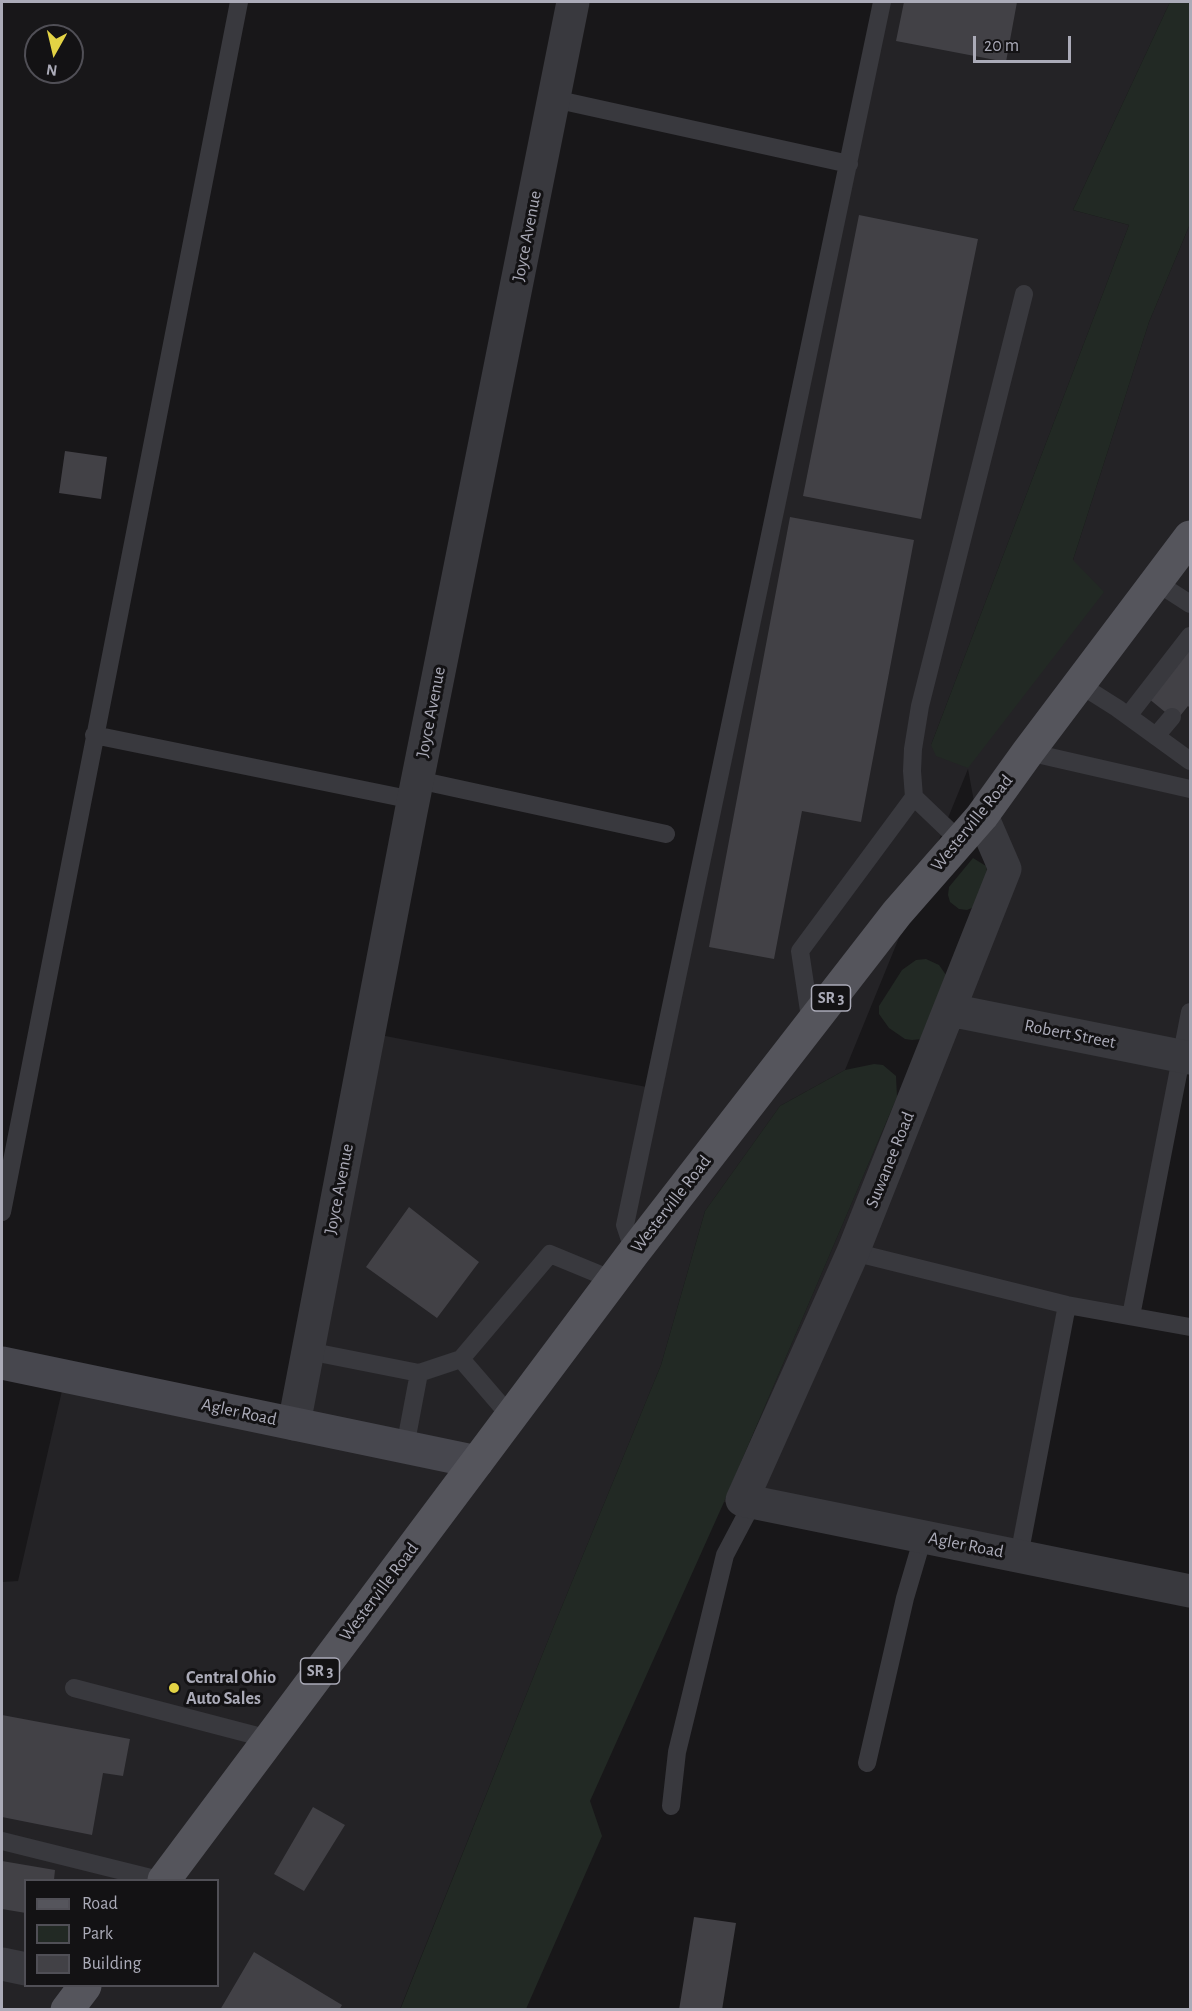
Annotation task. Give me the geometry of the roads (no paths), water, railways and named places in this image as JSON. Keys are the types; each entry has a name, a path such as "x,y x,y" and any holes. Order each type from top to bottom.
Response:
{"main road":[{"name":"Westerville Road","path":"165,1879 634,1252 897,913 982,816 1191,537"},
{"name":"Agler Road","path":"2,1363 477,1462"},
{"path":"67,2010 84,1987"}],"street":[{"name":"Joyce Avenue","path":"294,1424 416,790 573,2"},
{"name":"Suwanee Road","path":"748,1501 853,1252 1005,869 982,816"},
{"name":"Robert Street","path":"950,1010 1186,1057"},
{"name":"Agler Road","path":"748,1501 1191,1591"},
{"path":"2,1964 24,1969"}],"lane":[{"path":"2,1212 239,2"},
{"path":"634,1252 625,1225 882,2"},
{"path":"554,99 849,164"},
{"path":"811,1024 800,951 914,797 913,749 920,706 1024,294"},
{"path":"1156,582 1191,604"},
{"path":"1128,716 1191,636"},
{"path":"1079,684 1191,761"},
{"path":"1156,736 1172,717"},
{"path":"94,735 666,834"},
{"path":"1028,752 1191,789"},
{"path":"914,797 960,840"},
{"path":"1131,1316 1186,1057 1191,1012"},
{"path":"853,1252 1067,1305 1191,1327"},
{"path":"308,1351 419,1373 461,1359 550,1254 614,1280"},
{"path":"1019,1556 1067,1305"},
{"path":"461,1359 511,1417"},
{"path":"405,1447 419,1373"},
{"path":"671,1806 678,1752 725,1555 748,1501"},
{"path":"867,1763 905,1598 923,1537"},
{"path":"74,1688 269,1739"},
{"path":"2,1840 151,1879"}],"place":[{"name":"Central Ohio Auto Sales","path":"174,1688"}]}
